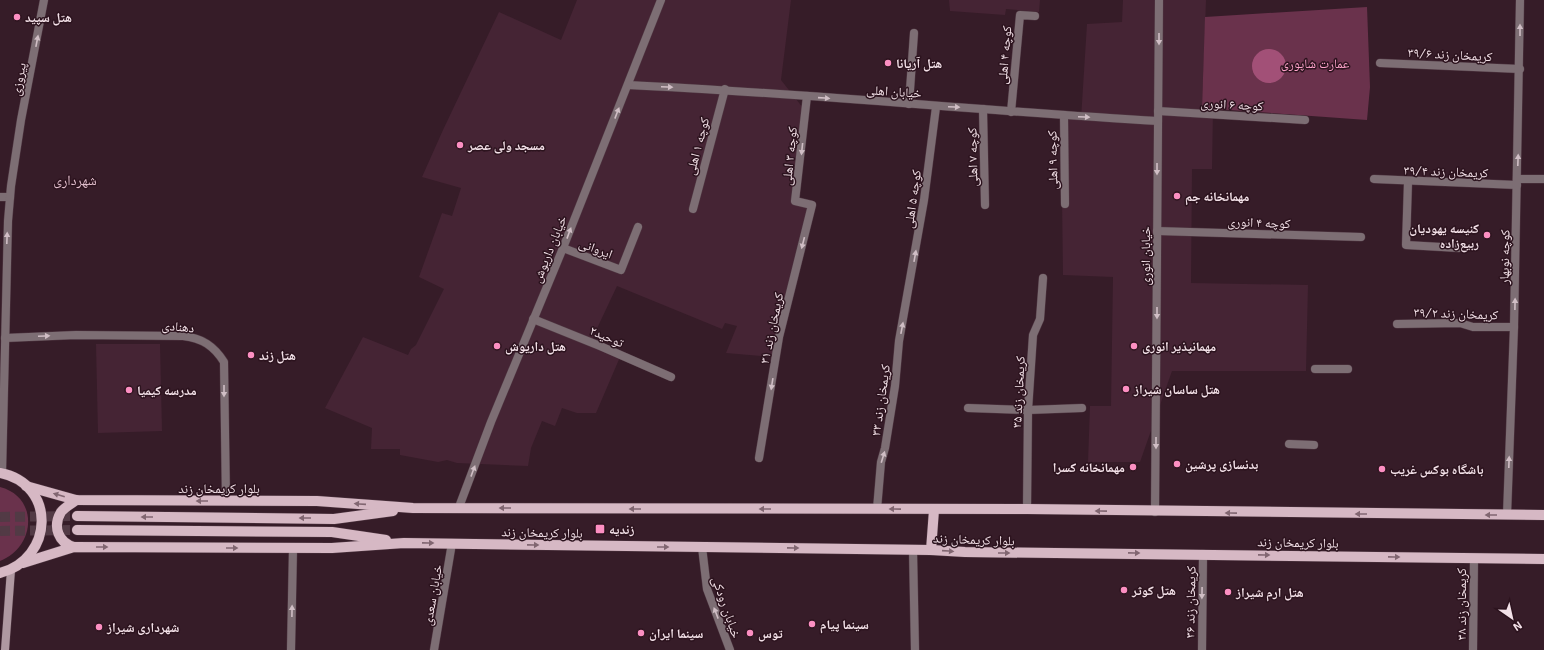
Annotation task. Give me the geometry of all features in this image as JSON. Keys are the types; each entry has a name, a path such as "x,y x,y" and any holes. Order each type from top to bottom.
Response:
{"main road":[{"path":"0,573 11,570 23,563 33,552 40,539 42,525 41,510 35,497 26,486 15,478 1,473"},
{"name":"بلوار کریمخان زند","path":"26,486 76,500 317,501 413,508 1027,509 1155,512 1544,515"},
{"path":"74,547 66,545 61,540 58,532 58,520 61,512 76,500"},
{"name":"بلوار کریمخان زند","path":"77,516 334,518 413,508"},
{"path":"931,550 934,510"},
{"name":"بلوار کریمخان زند","path":"77,530 332,532 404,543"},
{"name":"بلوار کریمخان زند","path":"23,563 74,547 332,548 404,543 931,550 965,552 1544,558"},
{"path":"5,650 11,570"},
{"path":"0,604 3,603 8,610"}],"street":[{"name":"پیروزی","path":"1,473 5,338 3,323 10,197 21,120 44,0"},
{"name":"خیابان داریوش","path":"459,507 491,422 563,248 661,0"},
{"name":"خیابان انوری","path":"1155,512 1159,0"},
{"name":"کوچه نوبهار","path":"1508,515 1520,69 1520,0"},
{"name":"کوچه ۴ اهلی","path":"1012,112 1020,15 1035,16"},
{"path":"909,104 914,33"},
{"name":"کریمخان زند ۳۹/۶","path":"1380,63 1520,69"},
{"name":"خیابان اهلی","path":"628,85 725,89 1064,116 1158,121"},
{"name":"کوچه ۱ اهلی","path":"693,209 725,89"},
{"name":"کوچه ۳ اهلی","path":"807,96 795,201 812,205"},
{"name":"کوچه ۵ اهلی","path":"908,294 924,200 936,106"},
{"name":"کوچه ۷ اهلی","path":"983,109 985,205"},
{"name":"کوچه ۶ انوری","path":"1158,111 1305,120"},
{"name":"کوچه ۹ اهلی","path":"1064,116 1065,204"},
{"name":"کریمخان زند ۳۹/۴","path":"1374,179 1408,182 1517,182 1544,179"},
{"path":"1408,182 1406,245 1459,248"},
{"path":"0,197 10,197"},
{"name":"کریمخان زند ۳۱","path":"759,458 779,337 812,205"},
{"name":"ایروانی","path":"563,248 620,270 638,227"},
{"name":"کوچه ۴ انوری","path":"1157,232 1361,237"},
{"name":"کریمخان زند ۳۵","path":"1027,509 1028,410 1033,335 1040,319 1043,278"},
{"name":"کریمخان زند ۳۳","path":"877,509 881,462 885,448 895,386 899,341 908,294"},
{"name":"توحید۲","path":"533,319 671,377"},
{"name":"کریمخان زند ۳۹/۲","path":"1397,324 1460,323 1473,327 1514,326"},
{"name":"دهنادی","path":"5,338 76,335 183,336 195,338 208,343 224,362 226,501"},
{"path":"1315,368 1348,369"},
{"path":"968,408 1028,410 1082,408"},
{"path":"1289,444 1314,445"},
{"name":"خیابان سعدی","path":"434,650 452,543"},
{"name":"خیابان رودکی","path":"702,547 707,589 730,650"},
{"path":"291,650 293,548"},
{"path":"913,550 915,650"},
{"name":"کریمخان زند ۳۶","path":"1202,650 1203,554"},
{"name":"کریمخان زند ۳۸","path":"1473,650 1474,558"}],"shaded area":[{"path":"577,0 791,0 781,80 803,108 794,197 814,201 772,357 726,353 737,326 725,323 722,329 617,286 592,339 620,357 596,413 577,413 562,408 555,426 542,421 531,448 528,466 457,463 447,460 438,462 400,455 400,449 371,449 372,428 325,408 363,337 408,355 411,349 416,345 444,289 419,277 442,213 452,216 461,188 422,177 443,130 499,12 561,40"},
{"path":"949,0 1040,0 1039,12 1006,9 1005,15 950,11"},
{"path":"1123,0 1206,0 1202,108 1213,109 1212,169 1192,169 1191,283 1308,285 1306,371 1172,371 1140,462 1088,462 1090,406 1111,406 1113,277 1063,275 1061,118 1081,119 1087,24 1122,22"},
{"path":"1266,49 1272,49 1281,54 1285,60 1285,72 1281,78 1272,83 1266,83 1257,78 1252,69 1252,63 1257,54"},
{"name":"مدرسه کیمیا","path":"96,344 160,344 162,431 98,433"}],"green space":[{"name":"عمارت شاپوری","path":"1367,7 1370,87 1367,120 1202,108 1205,17"},
{"path":"0,487 13,492 22,501 27,511 28,522 26,534 21,545 12,554 0,561"}],"tunnel":[{"path":"0,517 77,516"},
{"path":"0,531 77,530"}],"place":[{"name":"هتل سپید","path":"17,17"},
{"name":"هتل آریانا","path":"888,63"},
{"name":"مسجد ولی عصر","path":"460,145"},
{"name":"مهمانخانه جم","path":"1177,196"},
{"name":"کنیسه یهودیان ربیع‌زاده","path":"1487,235"},
{"name":"هتل داریوش","path":"497,346"},
{"name":"مهمانپذیر انوری","path":"1134,346"},
{"name":"هتل زند","path":"251,355"},
{"name":"هتل ساسان شیراز","path":"1126,389"},
{"name":"مدرسه کیمیا","path":"129,390"},
{"name":"بدنسازی پرشین","path":"1177,464"},
{"name":"مهمانخانه کسرا","path":"1133,467"},
{"name":"باشگاه بوکس غریب","path":"1382,469"},
{"name":"زندیه","path":"600,529"},
{"name":"هتل کوثر","path":"1124,590"},
{"name":"هتل ارم شیراز","path":"1228,592"},
{"name":"سینما پیام","path":"812,624"},
{"name":"شهرداری شیراز","path":"99,627"},
{"name":"سینما ایران","path":"641,633"},
{"name":"توس","path":"750,633"}],"district":[{"name":"شهرداری","path":"75,179"}]}
